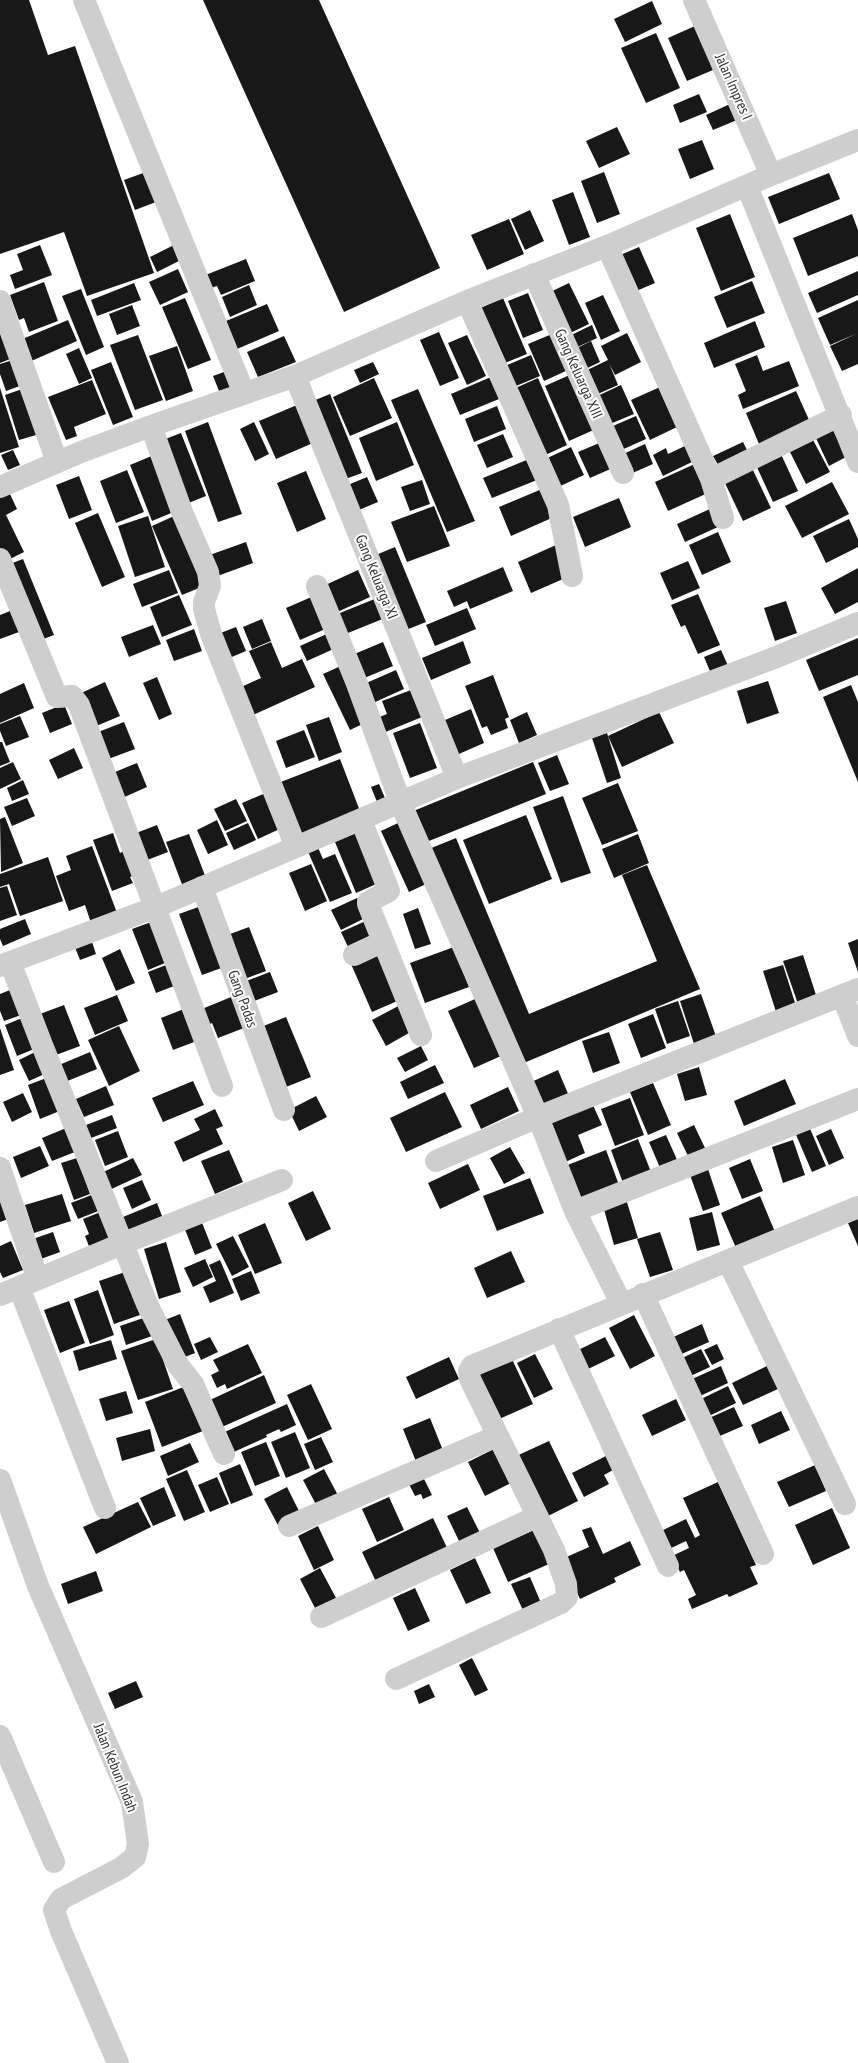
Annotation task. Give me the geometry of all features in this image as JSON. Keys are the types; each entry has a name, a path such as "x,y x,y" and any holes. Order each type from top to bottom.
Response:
{"street":[{"path":"84,0 244,394"},
{"name":"Jalan Impres I","path":"694,0 772,175"},
{"path":"0,487 57,462 151,426 295,376 467,301 607,246 772,175 858,140"},
{"path":"747,186 841,415 858,462"},
{"path":"607,246 711,479 723,518"},
{"name":"Gang Keluarga XIII","path":"534,274 623,473"},
{"path":"0,301 57,462"},
{"path":"467,301 558,505 572,576"},
{"name":"Gang Keluarga XI","path":"295,376 457,778"},
{"path":"711,479 841,415"},
{"path":"151,426 182,512 208,572 210,586 204,602 204,608 211,634 296,847"},
{"path":"0,559 57,697 72,696 79,705 222,1086"},
{"path":"317,586 356,681 401,804 538,1117 575,1211 621,1303"},
{"path":"224,1454 193,1384 178,1365 147,1304 124,1243 42,1045 5,964 156,907 401,804 457,778 774,658 858,623"},
{"path":"360,820 389,891 368,903 382,942 421,1035"},
{"name":"Gang Padas","path":"202,887 284,1110"},
{"path":"354,955 382,942"},
{"path":"436,1161 538,1117 850,992 858,1036"},
{"path":"575,1211 858,1099"},
{"path":"0,1168 19,1287 105,1508"},
{"path":"19,1287 282,1180"},
{"path":"396,1679 564,1600 568,1594 554,1550 536,1517 470,1379 470,1369 472,1366 621,1303 728,1261 858,1207"},
{"path":"728,1261 845,1504"},
{"path":"643,1294 763,1554"},
{"path":"559,1329 668,1566"},
{"path":"289,1526 497,1436"},
{"name":"Jalan Kebun Indah","path":"0,1480 38,1586 132,1802 138,1844 135,1857 122,1868 61,1899 54,1910 61,1931 118,2063"},
{"path":"321,1617 536,1517"},
{"path":"0,1736 54,1862"}],"building":[{"path":"0,0 29,0 48,55 75,46 154,273 87,296 64,232 0,254"},
{"path":"203,0 319,0 440,268 344,312"},
{"path":"652,1 662,24 625,42 614,19"},
{"path":"695,26 713,70 687,81 668,38"},
{"path":"656,33 680,88 646,103 621,48"},
{"path":"699,94 707,112 680,123 673,105"},
{"path":"730,104 737,120 713,130 706,115"},
{"path":"617,127 630,154 599,168 586,141"},
{"path":"702,140 714,169 690,179 678,149"},
{"path":"146,172 156,202 135,210 124,180"},
{"path":"604,172 620,214 597,223 581,181"},
{"path":"829,173 840,199 779,224 768,197"},
{"path":"573,192 590,237 569,245 552,200"},
{"path":"530,210 544,241 525,250 511,219"},
{"path":"730,214 755,277 721,291 696,228"},
{"path":"852,214 858,230 858,256 808,276 793,238"},
{"path":"509,219 524,254 487,270 471,235"},
{"path":"178,243 185,258 157,272 150,257"},
{"path":"40,245 52,275 15,289 10,275 23,270 17,254"},
{"path":"639,247 655,283 634,292 618,256"},
{"path":"246,259 255,281 221,295 217,286 208,289 203,276"},
{"path":"178,269 188,292 160,305 149,282"},
{"path":"858,271 858,295 817,313 808,293"},
{"path":"752,281 765,313 727,328 714,297"},
{"path":"44,282 58,321 29,332 24,318 19,320 10,295"},
{"path":"134,283 141,300 97,316 91,300"},
{"path":"569,283 589,324 564,336 544,295"},
{"path":"249,285 257,305 230,317 222,297"},
{"path":"81,289 104,347 86,355 62,296"},
{"path":"528,293 543,330 523,338 508,301"},
{"path":"603,295 620,331 601,340 585,303"},
{"path":"185,298 211,360 188,369 162,307"},
{"path":"503,298 527,354 500,365 476,310"},
{"path":"858,300 858,333 830,345 818,318"},
{"path":"267,304 279,331 237,349 226,321"},
{"path":"132,305 140,326 117,335 109,314"},
{"path":"0,313 18,356 0,363"},
{"path":"68,320 77,341 29,362 20,340"},
{"path":"755,321 765,347 714,368 704,343"},
{"path":"592,325 597,338 571,350 565,338"},
{"path":"439,332 459,378 440,386 420,340"},
{"path":"627,333 641,362 615,375 609,363 618,385 591,397 581,373 608,360 601,346"},
{"path":"858,333 858,364 842,371 830,346"},
{"path":"552,334 568,370 544,381 528,344"},
{"path":"138,335 163,400 135,410 110,345"},
{"path":"467,335 486,376 467,385 448,343"},
{"path":"284,336 296,362 258,377 247,352"},
{"path":"591,341 600,362 581,371 571,351"},
{"path":"177,346 193,391 166,401 149,356"},
{"path":"79,348 92,378 79,384 66,354"},
{"path":"531,355 540,376 509,389 500,368"},
{"path":"757,355 763,371 789,361 799,386 743,409 738,395 746,391 735,364"},
{"path":"19,358 28,383 6,391 0,374 0,364"},
{"path":"111,362 133,417 113,425 91,370"},
{"path":"373,362 379,374 360,383 354,370"},
{"path":"224,372 230,388 219,391 213,376"},
{"path":"574,373 598,428 569,441 545,386"},
{"path":"491,377 499,399 460,415 451,394"},
{"path":"374,378 392,418 350,436 333,397"},
{"path":"538,378 567,445 541,457 511,390"},
{"path":"92,380 106,414 74,427 77,436 66,440 48,397"},
{"path":"621,385 634,414 605,426 593,398"},
{"path":"28,387 43,433 19,440 5,395"},
{"path":"660,387 679,426 650,440 631,400"},
{"path":"0,388 19,447 0,453"},
{"path":"418,389 475,521 447,532 391,400"},
{"path":"796,391 810,422 759,444 746,413"},
{"path":"330,394 362,473 340,481 308,403"},
{"path":"297,405 313,443 276,459 259,421"},
{"path":"497,406 506,429 474,442 465,419"},
{"path":"636,416 646,439 617,452 606,429"},
{"path":"208,422 242,514 218,522 185,431"},
{"path":"254,422 269,454 255,461 240,429"},
{"path":"397,422 414,465 376,481 359,438"},
{"path":"832,428 846,457 829,466 815,436"},
{"path":"181,433 206,496 186,504 160,441"},
{"path":"503,434 513,457 487,468 477,445"},
{"path":"812,438 830,472 806,484 789,450"},
{"path":"604,441 615,467 590,478 578,452"},
{"path":"743,442 750,456 721,470 713,456"},
{"path":"645,444 653,464 628,475 619,456"},
{"path":"687,445 694,461 663,476 653,455 666,448 668,454"},
{"path":"571,447 584,475 554,489 541,461"},
{"path":"13,450 20,465 8,470 1,455"},
{"path":"780,452 798,491 773,502 755,463"},
{"path":"154,455 176,511 152,521 130,465"},
{"path":"529,459 537,480 492,498 483,478"},
{"path":"697,463 710,492 668,511 655,482"},
{"path":"751,466 771,508 743,521 723,479"},
{"path":"127,470 144,512 116,523 100,481"},
{"path":"306,471 326,519 297,532 277,483"},
{"path":"79,476 92,510 69,519 56,485"},
{"path":"367,477 378,502 354,512 343,487"},
{"path":"422,480 430,504 410,511 401,487"},
{"path":"832,482 849,514 802,538 785,506"},
{"path":"542,489 554,517 511,536 499,507"},
{"path":"9,492 17,509 6,515 24,552 6,561 0,548 0,496"},
{"path":"619,498 631,527 585,547 573,517"},
{"path":"434,506 450,546 407,562 391,522"},
{"path":"712,508 720,526 685,542 677,524"},
{"path":"98,513 125,577 102,587 75,523"},
{"path":"148,516 165,567 135,577 118,526"},
{"path":"174,516 204,586 182,595 152,526"},
{"path":"849,519 858,539 858,547 826,563 813,536"},
{"path":"718,532 731,562 702,575 689,545"},
{"path":"246,542 253,563 212,578 204,557"},
{"path":"556,545 570,576 531,593 518,562"},
{"path":"395,547 426,622 401,632 371,557"},
{"path":"23,559 54,635 38,641 7,565"},
{"path":"688,561 700,588 672,600 660,573"},
{"path":"503,567 513,591 470,609 467,601 454,607 447,591"},
{"path":"858,568 858,602 835,614 821,588"},
{"path":"169,570 178,593 142,607 133,584"},
{"path":"358,570 370,597 333,614 321,587"},
{"path":"698,594 720,645 698,654 685,625 681,627 671,605"},
{"path":"179,595 192,625 162,637 150,607"},
{"path":"316,595 330,627 300,640 286,608"},
{"path":"377,598 385,618 343,635 335,615"},
{"path":"786,601 797,633 775,641 764,608"},
{"path":"467,608 476,629 435,646 426,625"},
{"path":"10,611 19,632 0,639 0,615"},
{"path":"262,619 271,641 252,649 243,627"},
{"path":"153,625 161,644 129,657 121,637"},
{"path":"236,627 246,651 227,659 218,634"},
{"path":"194,629 202,651 174,661 166,640"},
{"path":"331,632 338,647 307,661 300,646"},
{"path":"858,638 858,675 819,691 806,660"},
{"path":"463,641 471,663 431,680 422,658"},
{"path":"271,642 282,668 302,659 315,687 253,715 241,687 261,678 249,651"},
{"path":"383,642 393,666 362,679 352,655"},
{"path":"721,650 729,668 712,676 704,657"},
{"path":"343,665 369,721 350,730 323,674"},
{"path":"396,670 404,689 373,703 364,684"},
{"path":"493,675 509,717 505,719 508,728 491,735 487,726 482,728 465,686"},
{"path":"157,677 172,714 159,720 143,683"},
{"path":"768,681 779,713 747,724 737,691"},
{"path":"105,682 120,716 94,727 79,694"},
{"path":"24,683 34,708 0,723 0,694"},
{"path":"851,685 858,702 858,782 823,697"},
{"path":"411,690 422,717 383,733 377,718 387,714 382,701"},
{"path":"64,704 72,724 50,733 42,713"},
{"path":"471,709 484,743 452,757 438,723"},
{"path":"527,712 537,735 519,743 510,720"},
{"path":"659,712 674,743 622,767 608,736"},
{"path":"20,716 29,737 6,746 0,731 0,724"},
{"path":"329,717 342,752 319,761 306,725"},
{"path":"124,722 135,749 103,761 93,734"},
{"path":"420,723 437,768 410,778 393,733"},
{"path":"304,730 315,757 286,768 276,741"},
{"path":"607,733 621,778 607,783 592,738"},
{"path":"0,742 2,742 10,762 0,766"},
{"path":"74,748 83,768 58,779 49,760"},
{"path":"557,755 569,784 550,791 538,763"},
{"path":"340,759 360,811 293,837 273,785"},
{"path":"13,762 21,779 0,789 0,768"},
{"path":"533,762 546,794 424,843 411,812"},
{"path":"137,763 147,787 120,799 110,774"},
{"path":"23,780 29,794 12,801 7,788"},
{"path":"618,783 638,831 602,845 582,798"},
{"path":"379,784 385,798 377,802 371,787"},
{"path":"268,792 284,827 258,839 242,803"},
{"path":"563,796 591,873 561,883 533,807"},
{"path":"27,798 35,816 12,826 4,807"},
{"path":"236,799 247,821 225,831 214,809"},
{"path":"526,815 552,879 489,904 463,840"},
{"path":"5,817 23,863 1,872 0,819"},
{"path":"217,820 228,845 208,854 197,830"},
{"path":"248,823 256,840 234,850 226,833"},
{"path":"398,823 426,884 409,892 381,831"},
{"path":"157,825 168,852 142,862 131,835"},
{"path":"361,831 383,881 356,893 335,842"},
{"path":"113,833 120,853 124,851 133,876 130,877 133,883 112,891 93,840"},
{"path":"189,834 206,878 183,887 166,842"},
{"path":"638,834 649,863 614,878 602,849"},
{"path":"456,838 529,1014 657,961 622,875 647,865 700,989 519,1065 429,849"},
{"path":"316,843 323,859 335,854 352,893 330,902 306,847"},
{"path":"92,846 117,913 91,923 85,905 69,911 56,876 71,870 66,856"},
{"path":"48,857 63,901 20,916 9,884 0,887 0,874"},
{"path":"311,864 327,901 305,911 289,873"},
{"path":"7,886 17,915 0,921 0,888"},
{"path":"357,898 367,917 341,930 331,910"},
{"path":"204,905 227,966 202,975 179,914"},
{"path":"418,908 431,944 415,949 403,914"},
{"path":"25,919 31,934 3,946 0,939 0,929"},
{"path":"368,920 376,939 350,951 341,932"},
{"path":"154,921 170,961 148,970 132,929"},
{"path":"249,927 266,971 239,981 222,937"},
{"path":"91,939 96,954 80,960 74,945"},
{"path":"858,939 858,972 848,943"},
{"path":"454,947 469,987 425,1003 410,963"},
{"path":"120,949 135,983 116,991 102,958"},
{"path":"381,951 402,999 372,1012 351,964"},
{"path":"803,955 817,998 798,1004 783,961"},
{"path":"166,965 174,986 156,993 148,972"},
{"path":"783,965 797,1009 777,1015 763,971"},
{"path":"270,972 278,992 249,1003 241,983"},
{"path":"15,988 24,1014 4,1021 0,1011 0,994"},
{"path":"701,994 717,1039 695,1047 680,1001"},
{"path":"117,995 128,1021 95,1035 84,1008"},
{"path":"236,995 249,1026 218,1038 212,1023 203,1027 197,1011"},
{"path":"475,999 501,1056 474,1068 448,1011"},
{"path":"678,1001 690,1036 667,1044 655,1009"},
{"path":"402,1004 416,1029 386,1046 372,1020"},
{"path":"64,1005 80,1046 56,1055 40,1014"},
{"path":"189,1007 202,1039 173,1050 161,1018"},
{"path":"653,1014 666,1048 641,1058 628,1024"},
{"path":"27,1016 39,1047 17,1056 5,1025"},
{"path":"286,1017 311,1077 281,1089 256,1029"},
{"path":"119,1026 140,1071 109,1086 88,1040"},
{"path":"0,1028 14,1070 0,1075"},
{"path":"609,1032 620,1063 593,1073 582,1041"},
{"path":"421,1046 428,1060 405,1072 397,1058"},
{"path":"39,1050 49,1072 29,1081 19,1060"},
{"path":"90,1052 97,1069 65,1082 59,1065"},
{"path":"435,1065 444,1083 408,1099 400,1082"},
{"path":"699,1067 707,1095 685,1101 677,1074"},
{"path":"558,1070 569,1096 540,1108 529,1083"},
{"path":"49,1077 62,1110 40,1119 28,1085"},
{"path":"785,1079 796,1104 744,1126 734,1101"},
{"path":"193,1081 204,1105 163,1122 152,1098"},
{"path":"653,1083 671,1125 648,1135 630,1092"},
{"path":"106,1086 114,1105 84,1117 76,1099"},
{"path":"508,1087 519,1111 481,1129 470,1105"},
{"path":"445,1092 462,1127 406,1152 390,1118"},
{"path":"23,1093 32,1112 12,1122 3,1102"},
{"path":"316,1096 327,1117 299,1131 289,1110"},
{"path":"630,1098 644,1135 615,1146 601,1109"},
{"path":"592,1103 602,1125 578,1135 585,1153 561,1164 544,1123"},
{"path":"215,1109 223,1126 216,1129 223,1144 183,1162 174,1142 200,1130 194,1119"},
{"path":"112,1115 117,1128 91,1138 86,1125"},
{"path":"808,1124 826,1166 812,1172 794,1130"},
{"path":"694,1125 705,1148 688,1156 677,1133"},
{"path":"71,1126 80,1150 52,1161 42,1138"},
{"path":"831,1129 844,1158 829,1165 816,1136"},
{"path":"118,1131 128,1157 105,1166 95,1140"},
{"path":"666,1135 678,1162 661,1170 649,1142"},
{"path":"638,1139 651,1172 623,1183 611,1150"},
{"path":"793,1140 805,1175 783,1183 772,1147"},
{"path":"40,1146 49,1166 21,1178 13,1157"},
{"path":"510,1147 525,1173 504,1184 490,1158"},
{"path":"229,1150 243,1182 215,1194 201,1161"},
{"path":"606,1150 619,1185 578,1200 565,1166"},
{"path":"77,1158 90,1194 74,1200 61,1163"},
{"path":"133,1158 142,1175 107,1191 99,1174"},
{"path":"750,1159 763,1191 742,1199 729,1168"},
{"path":"468,1164 480,1190 440,1209 428,1183"},
{"path":"708,1169 720,1205 703,1211 690,1175"},
{"path":"530,1178 544,1213 497,1231 483,1196"},
{"path":"142,1180 151,1200 132,1209 123,1188"},
{"path":"313,1191 331,1229 306,1241 288,1203"},
{"path":"99,1192 106,1208 78,1219 71,1203"},
{"path":"62,1194 71,1221 34,1233 25,1205"},
{"path":"760,1196 775,1232 736,1248 721,1213"},
{"path":"0,1197 11,1218 0,1222"},
{"path":"626,1199 638,1238 614,1245 603,1206"},
{"path":"157,1203 164,1221 130,1234 123,1217"},
{"path":"103,1211 120,1243 92,1254 85,1236 89,1234 83,1219"},
{"path":"712,1212 720,1245 697,1251 689,1218"},
{"path":"858,1219 858,1246 848,1223"},
{"path":"201,1220 212,1248 195,1255 184,1227"},
{"path":"265,1223 282,1263 255,1274 238,1235"},
{"path":"53,1232 60,1252 38,1260 30,1240"},
{"path":"660,1232 673,1270 650,1277 637,1239"},
{"path":"233,1236 249,1267 232,1276 216,1244"},
{"path":"11,1241 23,1270 3,1278 0,1272 0,1246"},
{"path":"166,1242 181,1292 159,1299 144,1249"},
{"path":"511,1251 525,1282 487,1298 474,1268"},
{"path":"205,1259 213,1277 193,1287 184,1268"},
{"path":"220,1260 234,1293 210,1303 203,1287 216,1281 209,1265"},
{"path":"251,1271 260,1293 241,1301 232,1279"},
{"path":"125,1272 140,1315 114,1324 99,1281"},
{"path":"98,1290 114,1335 90,1344 74,1299"},
{"path":"69,1301 85,1343 60,1353 44,1310"},
{"path":"180,1314 195,1353 180,1359 165,1320"},
{"path":"152,1315 158,1334 126,1345 120,1326"},
{"path":"634,1315 655,1356 630,1369 609,1328"},
{"path":"702,1324 709,1342 677,1356 669,1339"},
{"path":"210,1337 218,1352 201,1360 194,1344"},
{"path":"605,1337 615,1356 584,1371 574,1352"},
{"path":"156,1339 173,1389 138,1400 121,1351"},
{"path":"111,1340 117,1359 79,1371 73,1351"},
{"path":"248,1344 262,1373 227,1389 225,1384 217,1388 211,1375 219,1371 213,1360"},
{"path":"717,1344 724,1359 712,1365 704,1350"},
{"path":"701,1349 710,1367 684,1379 676,1361"},
{"path":"535,1354 553,1389 534,1398 517,1363"},
{"path":"449,1357 459,1379 416,1399 406,1377"},
{"path":"511,1357 533,1404 497,1420 475,1374"},
{"path":"769,1365 780,1388 743,1405 732,1383"},
{"path":"721,1366 728,1383 698,1397 690,1380"},
{"path":"264,1375 276,1403 222,1427 210,1400"},
{"path":"311,1384 332,1429 308,1440 287,1395"},
{"path":"186,1386 203,1431 162,1447 145,1402"},
{"path":"728,1386 736,1403 707,1417 699,1400"},
{"path":"126,1391 133,1413 106,1421 99,1399"},
{"path":"676,1399 686,1420 652,1436 642,1415"},
{"path":"287,1404 296,1425 281,1432 279,1429 266,1435 267,1437 227,1455 218,1435"},
{"path":"734,1407 743,1426 715,1438 707,1419"},
{"path":"781,1411 790,1430 759,1444 751,1425"},
{"path":"430,1418 444,1453 417,1464 403,1429"},
{"path":"150,1429 155,1451 122,1461 116,1438"},
{"path":"295,1432 310,1468 286,1478 271,1442"},
{"path":"321,1437 333,1462 315,1470 304,1444"},
{"path":"549,1441 578,1501 542,1519 512,1458"},
{"path":"266,1442 280,1476 255,1486 241,1452"},
{"path":"190,1443 199,1462 168,1476 160,1456"},
{"path":"494,1449 511,1483 485,1496 468,1462"},
{"path":"606,1456 613,1470 604,1475 609,1484 584,1497 572,1473"},
{"path":"240,1464 253,1495 231,1504 219,1473"},
{"path":"815,1465 826,1491 789,1507 777,1482"},
{"path":"324,1469 341,1501 320,1512 303,1480"},
{"path":"187,1470 205,1512 184,1521 166,1479"},
{"path":"217,1477 229,1504 210,1512 198,1485"},
{"path":"423,1477 432,1495 423,1499 421,1494 415,1496 409,1484"},
{"path":"718,1482 756,1565 750,1567 758,1584 729,1597 727,1594 692,1609 688,1599 696,1595 684,1570 680,1572 672,1556 689,1548 686,1541 665,1551 657,1533 686,1519 695,1538 700,1535 683,1498"},
{"path":"164,1487 176,1516 153,1526 140,1498"},
{"path":"287,1487 301,1515 279,1527 264,1499"},
{"path":"389,1497 404,1530 377,1542 362,1509"},
{"path":"138,1502 151,1527 96,1554 83,1527"},
{"path":"467,1507 480,1533 460,1543 447,1516"},
{"path":"832,1508 850,1548 813,1565 795,1525"},
{"path":"433,1518 449,1552 378,1586 362,1552"},
{"path":"318,1526 334,1560 314,1570 298,1536"},
{"path":"591,1527 603,1554 630,1541 641,1565 614,1578 616,1582 580,1599 562,1559 589,1547 582,1530"},
{"path":"534,1530 549,1564 508,1582 493,1548"},
{"path":"475,1558 491,1593 466,1604 450,1570"},
{"path":"320,1568 336,1598 315,1608 300,1579"},
{"path":"96,1571 103,1591 68,1604 61,1584"},
{"path":"530,1577 544,1610 526,1617 511,1584"},
{"path":"415,1588 430,1621 408,1631 393,1598"},
{"path":"472,1658 488,1690 475,1696 459,1665"},
{"path":"136,1681 143,1697 115,1709 108,1693"},
{"path":"429,1684 435,1697 419,1704 414,1691"}]}
